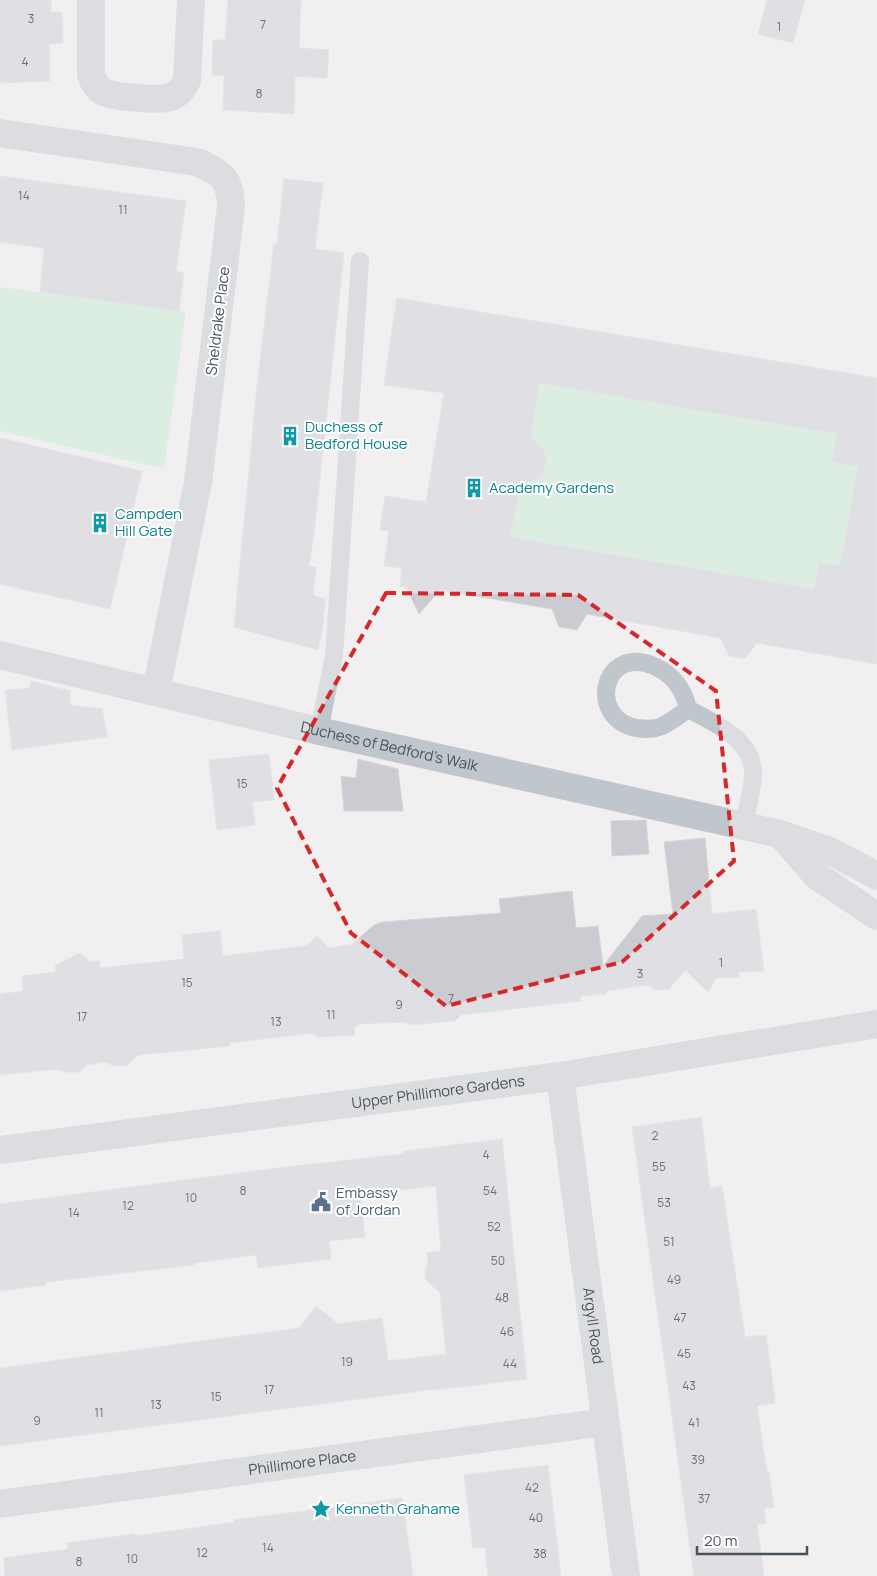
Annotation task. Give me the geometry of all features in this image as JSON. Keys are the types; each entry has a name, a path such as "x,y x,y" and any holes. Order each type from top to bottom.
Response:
{"street":[{"path":"92,0 91,74 93,83 105,92 125,97 154,98 171,97 183,89 187,80 190,0"},
{"name":"Sheldrake Place","path":"0,133 197,162 214,170 227,181 231,207 198,482 156,692"},
{"name":"Duchess of Bedford's Walk","path":"0,655 319,730 780,834 830,851 877,876"},
{"path":"780,834 817,876 877,916"},
{"name":"Upper Phillimore Gardens","path":"0,1150 560,1076 877,1024"},
{"name":"Argyll Road","path":"560,1076 626,1576"},
{"name":"Phillimore Place","path":"0,1504 605,1422"}],"lane":[{"path":"319,730 334,656 360,262"},
{"path":"627,662 642,662 655,666 677,682 685,695 688,709 659,728 645,729 630,726 616,717 608,704 605,692 608,679 615,670 627,662"},
{"path":"688,709 718,724 731,734 738,740 751,758 753,776 744,825"}],"highlighted area":[{"path":"386,593 578,595 716,691 734,861 622,962 446,1006 351,933 277,788"}],"green space":[{"path":"0,287 186,312 164,469 0,431"},
{"path":"539,383 837,434 832,462 858,467 840,566 814,589 510,537 522,481 540,477 546,460 544,451 530,439"}],"building":[{"path":"0,0 51,0 51,12 62,12 63,43 49,44 50,81 0,83"},
{"path":"228,0 301,0 299,48 329,50 327,78 295,76 294,114 223,110 224,75 212,75 213,40 225,40"},
{"path":"767,0 805,0 793,43 758,34"},
{"path":"0,176 186,201 176,271 184,273 179,311 40,292 44,248 0,242"},
{"name":"Duchess of Bedford House","path":"284,179 323,183 315,249 344,253 309,566 316,567 313,595 325,599 323,626 318,650 234,627 257,386 274,244 277,245"},
{"name":"Academy Gardens","path":"397,298 877,378 877,664 757,643 745,659 729,656 720,638 587,614 577,630 559,627 552,609 440,590 419,614 406,587 400,586 402,568 384,566 389,531 380,530 385,496 426,502 444,393 384,385","holes":["539,383 837,434 832,462 858,467 840,566 819,562 814,589 510,537 521,484 540,477 547,461 544,451 531,437"]},
{"name":"Campden Hill Gate","path":"0,438 142,471 110,609 0,584"},
{"path":"31,681 70,691 70,705 102,709 107,737 12,750 5,690 30,688"},
{"path":"269,754 274,800 252,802 255,825 217,830 209,760"},
{"path":"358,759 398,769 403,811 344,811 341,776 356,778"},
{"path":"646,820 649,854 612,856 611,821"},
{"path":"705,838 712,914 756,909 764,971 739,972 739,977 716,978 708,992 685,970 669,989 656,990 649,985 606,991 606,994 580,996 581,1001 461,1015 455,1021 410,1025 405,1022 358,1024 358,1026 354,1027 355,1035 318,1037 312,1033 230,1043 230,1046 138,1055 128,1065 114,1066 105,1062 86,1065 80,1072 65,1072 57,1069 0,1075 0,994 23,991 22,976 56,972 55,966 79,953 91,962 100,961 100,968 184,959 182,935 220,931 223,956 306,946 317,936 329,948 352,944 374,925 382,922 501,913 499,899 572,891 576,928 598,926 603,966 642,916 673,914 664,842"},
{"path":"701,1117 710,1188 722,1186 745,1337 766,1335 774,1392 775,1403 757,1406 774,1507 764,1508 766,1523 757,1525 764,1576 694,1576 632,1127"},
{"path":"502,1139 527,1379 436,1389 0,1446 0,1368 299,1328 316,1306 338,1324 382,1318 388,1361 446,1354 440,1293 426,1280 425,1269 428,1264 427,1253 441,1251 436,1186 360,1194 365,1237 329,1241 331,1259 258,1268 256,1255 194,1263 194,1265 46,1282 46,1285 0,1291 0,1204 277,1168 404,1154 404,1151"},
{"path":"548,1465 561,1576 488,1576 485,1547 473,1548 464,1475"},
{"path":"402,1498 413,1576 5,1576 4,1558 68,1549 67,1543 134,1534 135,1536 234,1522 234,1520"}],"place":[{"name":"Duchess of Bedford House","path":"290,436"},
{"name":"Academy Gardens","path":"474,488"},
{"name":"Campden Hill Gate","path":"100,523"},
{"name":"Embassy of Jordan","path":"321,1202"},
{"name":"Kenneth Grahame","path":"321,1509"}]}
